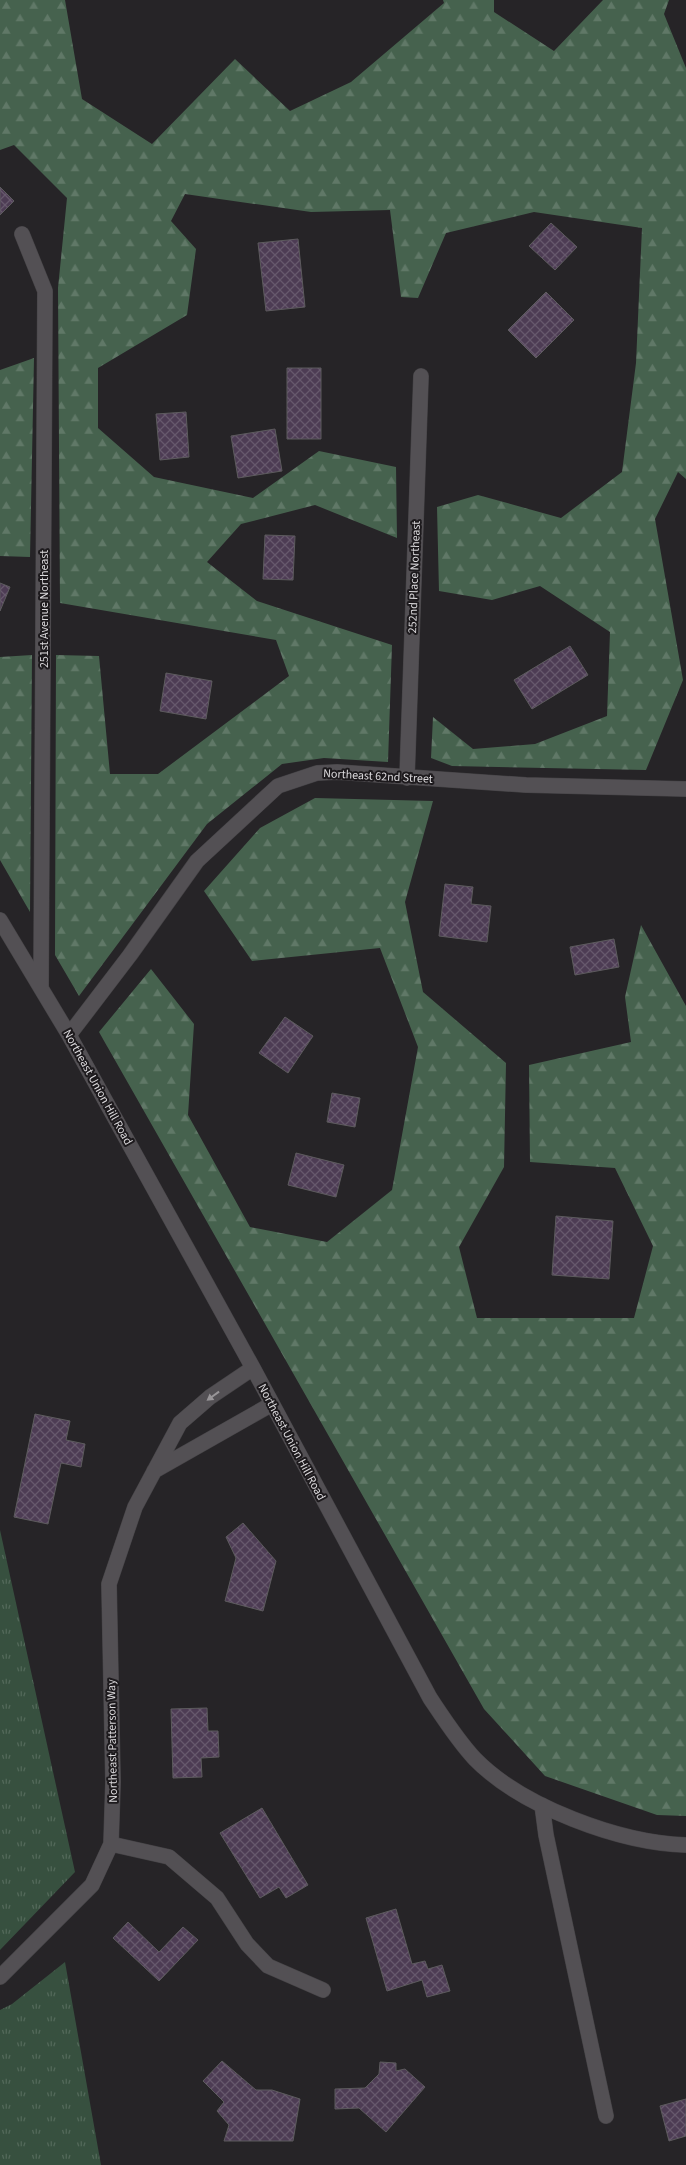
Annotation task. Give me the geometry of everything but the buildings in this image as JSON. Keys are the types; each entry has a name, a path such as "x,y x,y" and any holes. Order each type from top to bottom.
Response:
{"street":[{"name":"251st Avenue Northeast","path":"22,234 45,291 41,988"},
{"name":"252nd Place Northeast","path":"407,778 421,376"},
{"name":"Northeast 62nd Street","path":"69,1035 130,955 197,861 278,786 317,774 355,773 526,785 686,788"},
{"name":"Northeast Union Hill Road","path":"0,920 69,1035 253,1368 430,1698 452,1732 476,1760 502,1782 542,1805 596,1828 664,1845 686,1846"},
{"name":"Northeast Patterson Way","path":"0,1977 92,1885 111,1844 113,1782 109,1584 135,1507 180,1423 210,1397 253,1368"},
{"path":"154,1471 272,1404"},
{"path":"542,1805 546,1835 606,2116"},
{"path":"111,1844 169,1857 217,1898 247,1944 268,1966 323,1990"}],"green space":[{"path":"0,0 65,0 82,99 152,144 235,59 290,111 351,82 444,3 443,0 494,0 494,12 554,51 603,0 669,0 664,14 686,68 686,479 678,472 655,519 683,680 646,770 452,766 431,758 433,717 473,749 535,744 607,716 610,632 540,586 492,600 439,591 437,507 478,495 561,518 622,472 636,363 642,228 534,212 446,233 418,298 401,297 390,210 311,212 185,194 171,221 196,249 187,315 98,368 98,428 154,477 253,498 319,451 396,467 397,538 315,505 241,524 207,562 257,601 392,645 388,762 324,758 282,764 207,824 79,996 55,955 56,655 99,656 110,774 158,774 289,676 276,640 60,603 58,288 67,198 14,145 0,150"},
{"path":"34,358 30,557 0,556 0,370"},
{"path":"32,655 30,912 0,860 0,657"},
{"path":"315,798 433,801 405,902 423,992 506,1063 504,1167 459,1247 477,1318 634,1318 653,1246 615,1168 530,1162 529,1065 631,1042 625,997 641,925 686,1006 686,1816 657,1815 545,1776 484,1709 99,1032 151,969 194,1024 188,1115 250,1227 327,1242 392,1190 418,1047 380,948 252,961 204,891 260,828"},
{"path":"0,1530 75,1872 0,1950"},
{"path":"65,1962 101,2165 0,2165 0,2010 12,2004"}]}
